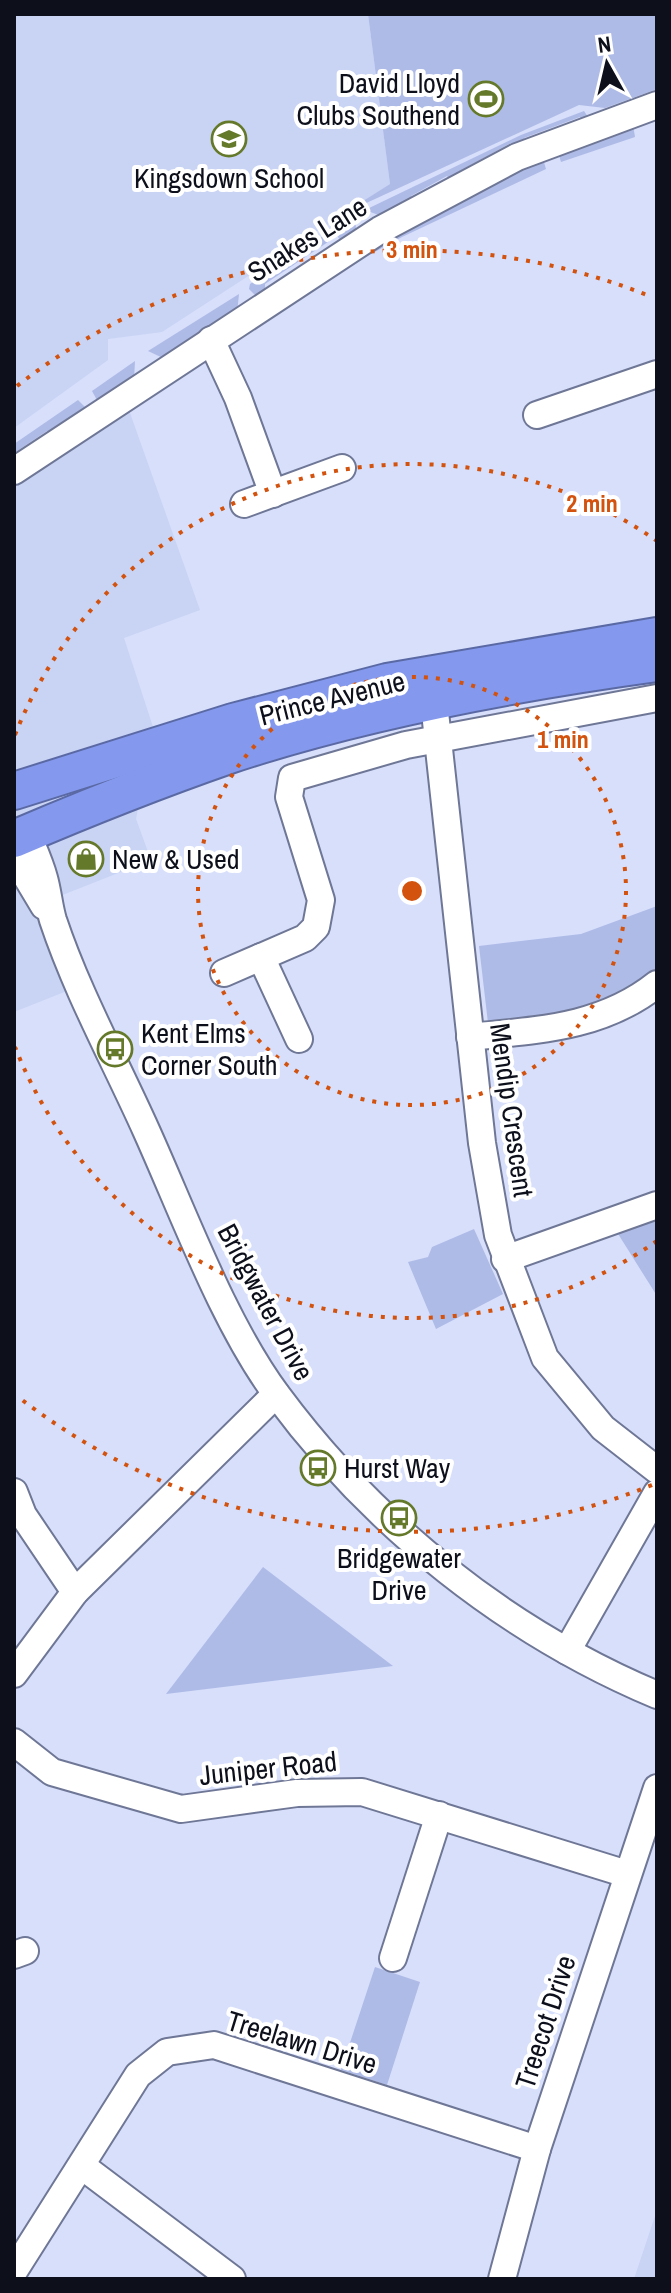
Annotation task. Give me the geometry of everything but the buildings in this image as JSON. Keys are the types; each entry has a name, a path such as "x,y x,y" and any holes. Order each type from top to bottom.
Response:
{"highway":[{"name":"Prince Avenue","path":"14,791 233,722 387,682 657,636"},
{"name":"Prince Avenue","path":"17,832 184,755 230,755 434,703 657,663"}],"street":[{"name":"Snakes Lane","path":"14,471 368,237 479,176 548,144 657,105"},
{"path":"211,340 238,398 273,494"},
{"path":"537,415 657,374"},
{"path":"244,504 342,468"},
{"path":"224,973 305,938 316,927 321,900 289,797 292,778 437,739 657,698"},
{"name":"Mendip Crescent","path":"434,703 482,1143 505,1259 545,1358 603,1428 657,1470"},
{"name":"Bridgwater Drive","path":"17,832 45,881 53,919 202,1254 236,1324 276,1394 336,1466 405,1536 459,1581 567,1651 657,1695"},
{"path":"261,957 299,1039"},
{"path":"470,1037 605,1017 634,1003 657,984"},
{"path":"505,1259 657,1205"},
{"path":"14,1674 75,1592 276,1394"},
{"path":"14,1492 23,1515 75,1592"},
{"path":"567,1651 657,1493"},
{"name":"Juniper Road","path":"14,1742 52,1772 181,1809 297,1793 362,1792 627,1874"},
{"name":"Treecot Drive","path":"502,2279 537,2149 657,1788"},
{"path":"393,1958 439,1815"},
{"name":"Treelawn Drive","path":"14,2271 138,2075 167,2052 214,2045 537,2149"},
{"path":"82,2166 232,2279"}],"shaded area":[{"name":"Kingsdown School","path":"14,14 368,14 390,184 162,332 108,339 108,360 14,428"},
{"name":"David Lloyd Clubs Southend","path":"368,14 657,14 657,89 605,108 579,105 362,205 360,203 390,184"},
{"path":"584,111 588,117 581,121 580,117 524,138 526,144 515,149 511,143 458,172 460,177 451,182 447,176 411,196 412,203 384,217 365,210 521,135"},
{"path":"633,125 635,137 561,162 558,152"},
{"path":"543,159 546,169 402,237 342,270 330,272 491,182"},
{"path":"355,215 356,229 343,243 337,236 265,284 265,291 257,297 249,289 250,284"},
{"path":"239,294 237,313 165,359 148,351"},
{"path":"135,361 134,380 98,402 92,391"},
{"path":"78,400 89,411 54,433 47,431 14,453 14,444"},
{"path":"121,400 130,413 200,610 124,638 153,727 136,819 151,860 55,898 92,981 14,1012 14,471"},
{"path":"657,906 657,975 608,1008 488,1023 479,946 581,934"},
{"path":"657,1215 657,1296 615,1229"},
{"path":"474,1229 503,1294 436,1329 408,1262 428,1257 432,1247"},
{"path":"263,1567 393,1666 166,1694"},
{"path":"375,1967 420,1982 387,2085 341,2070"},
{"path":"657,2210 657,2279 634,2279"}],"place":[{"name":"David Lloyd Clubs Southend","path":"486,99"},
{"name":"Kingsdown School","path":"229,139"},
{"name":"New & Used","path":"86,859"},
{"name":"Kent Elms Corner South","path":"115,1049"},
{"name":"Hurst Way","path":"318,1468"},
{"name":"Bridgewater Drive","path":"399,1518"}]}
